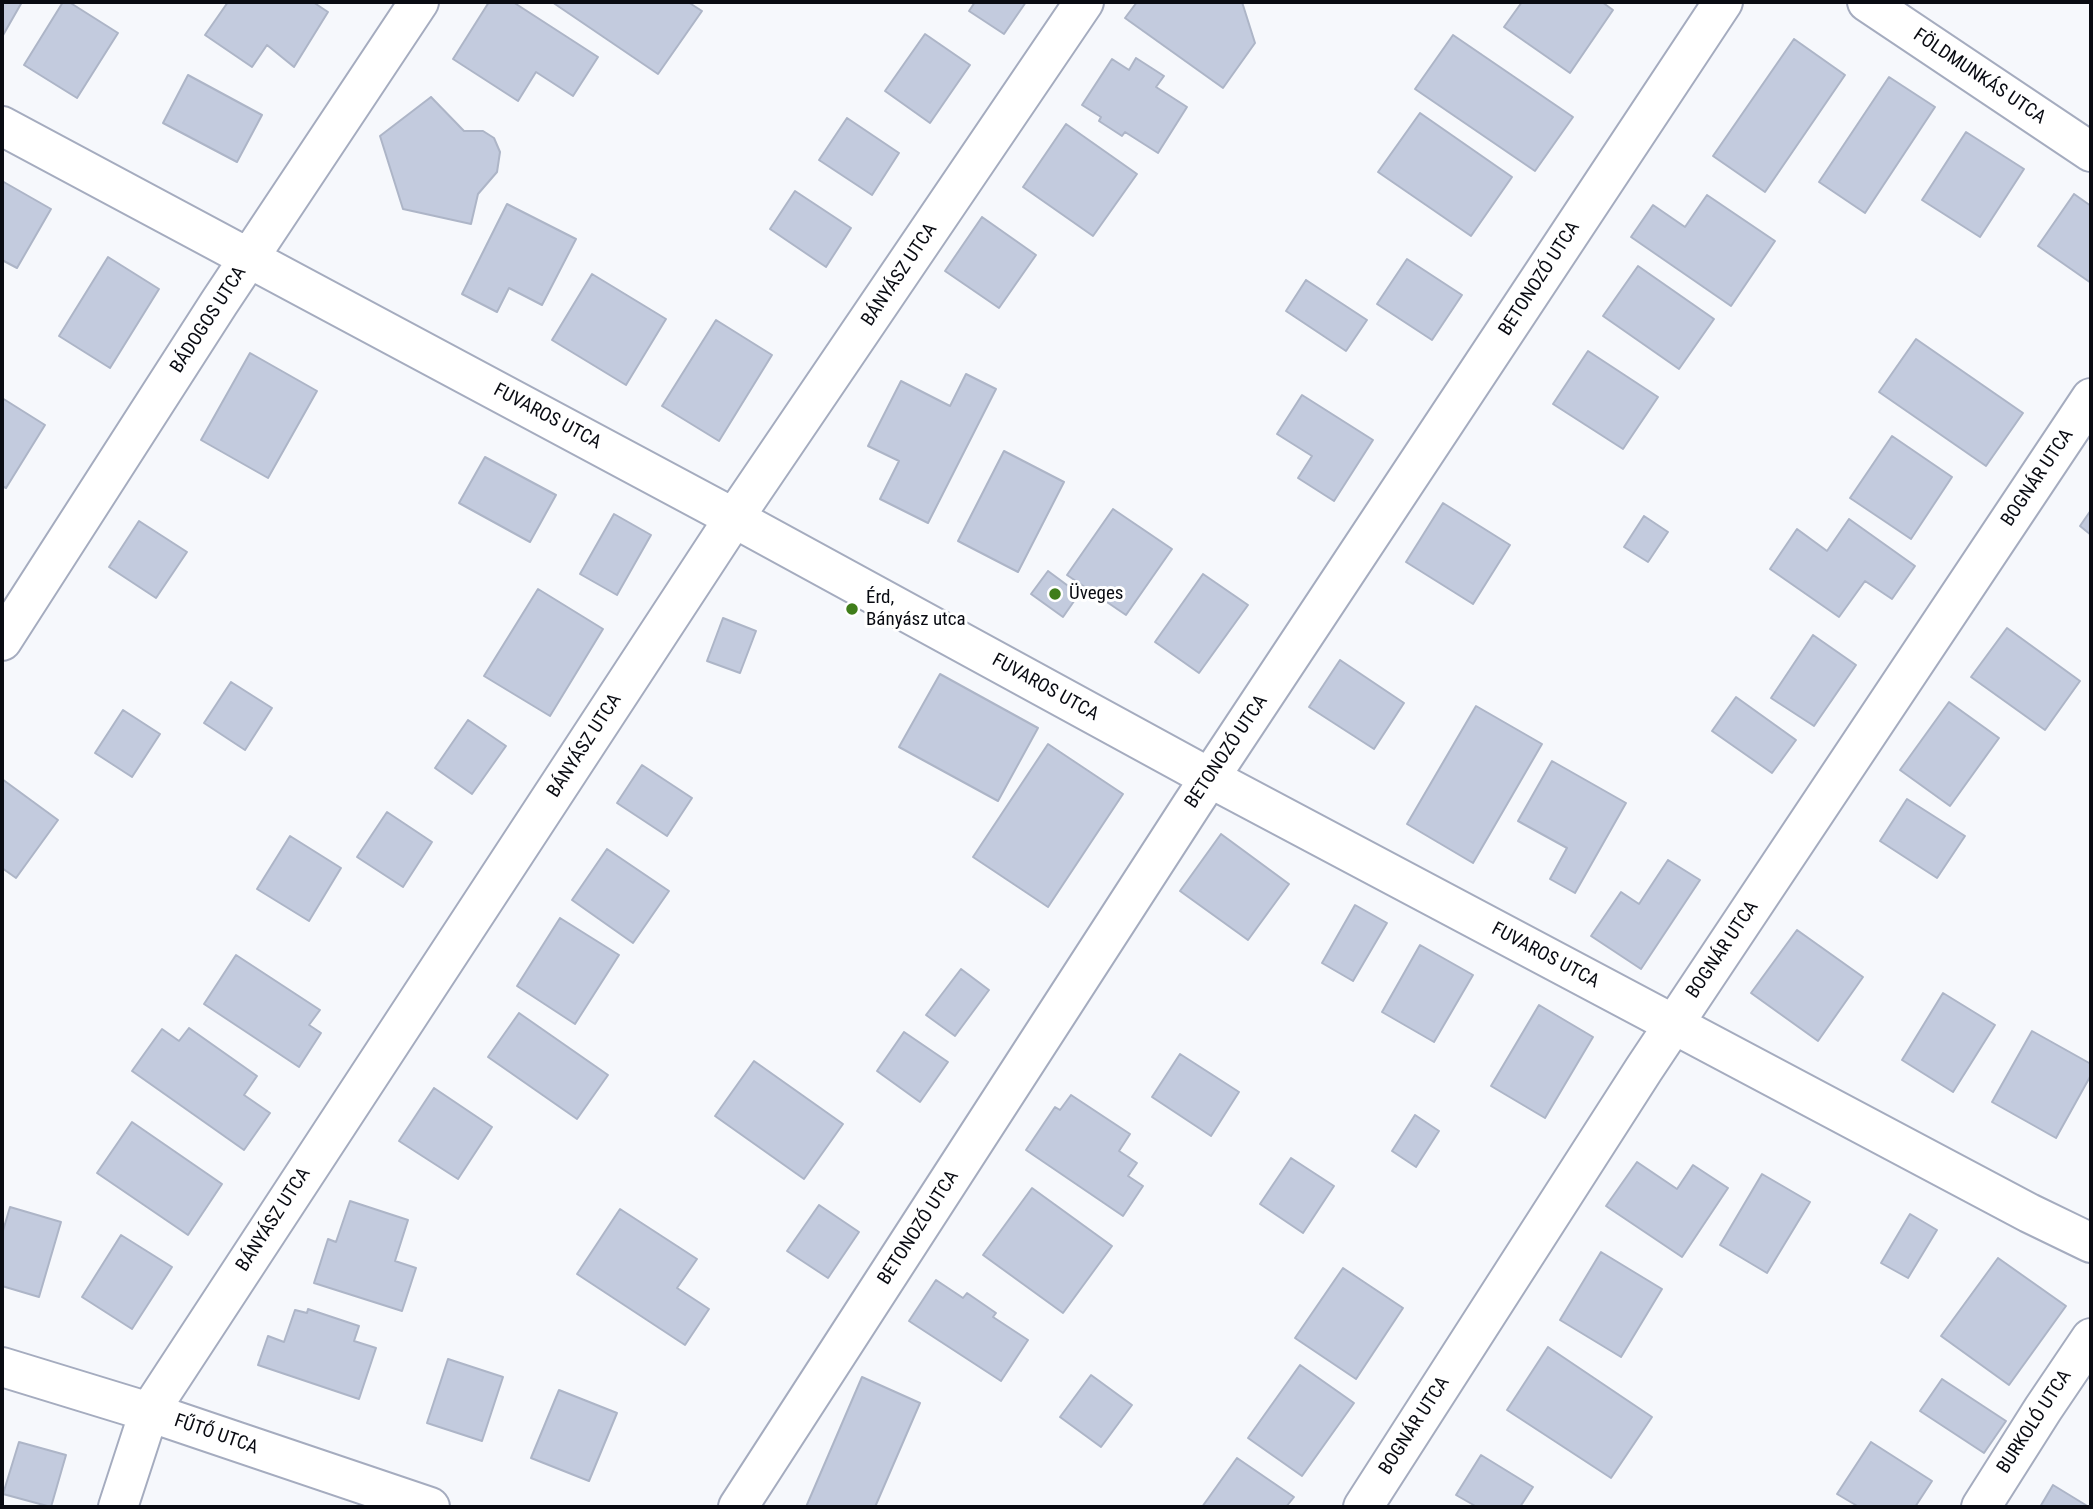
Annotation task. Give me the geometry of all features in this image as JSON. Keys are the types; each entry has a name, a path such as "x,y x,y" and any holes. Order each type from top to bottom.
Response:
{"street":[{"name":"BÁDOGOS UTCA","path":"2,641 212,314 419,2"},
{"name":"BÁNYÁSZ UTCA","path":"118,1507 149,1412 734,518 1084,2"},
{"name":"BETONOZÓ UTCA","path":"738,1507 1210,778 1723,2"},
{"name":"FÖLDMUNKÁS UTCA","path":"1867,2 2091,152"},
{"name":"FUVAROS UTCA","path":"2,126 734,518 1210,778 2029,1213 2091,1243"},
{"name":"BOGNÁR UTCA","path":"1363,1507 1674,1024 2091,398"},
{"name":"BURKOLÓ UTCA","path":"1981,1507 2091,1338"},
{"name":"FŰTŐ UTCA","path":"2,1367 149,1412 430,1507"}],"building":[{"path":"2,2 22,2 2,37"},
{"path":"63,2 69,2 118,33 77,98 24,65"},
{"path":"228,2 313,2 328,12 294,67 267,45 252,67 205,35"},
{"path":"489,2 513,2 598,57 573,96 536,72 518,101 453,59"},
{"path":"552,2 688,2 702,11 658,74"},
{"path":"975,2 1026,2 1004,34 969,11"},
{"path":"1137,2 1242,2 1255,43 1223,88 1125,18"},
{"path":"1522,2 1602,2 1613,10 1570,73 1504,27"},
{"path":"925,34 970,65 930,123 885,91"},
{"path":"1453,35 1573,117 1535,171 1415,89"},
{"path":"1794,39 1845,75 1765,192 1713,156"},
{"path":"1136,58 1164,76 1156,87 1187,107 1158,153 1125,132 1122,136 1099,121 1101,117 1082,105 1112,59 1129,70"},
{"path":"188,75 262,115 237,162 163,123"},
{"path":"1889,77 1935,107 1865,213 1819,182"},
{"path":"431,97 464,131 483,131 494,138 500,152 497,172 478,194 471,224 403,209 380,136"},
{"path":"1420,113 1512,177 1471,236 1378,172"},
{"path":"847,118 899,153 872,195 819,160"},
{"path":"1066,124 1137,174 1093,236 1023,187"},
{"path":"1966,132 2024,169 1980,237 1922,200"},
{"path":"2,181 51,209 17,268 2,260"},
{"path":"795,191 851,228 826,267 770,229"},
{"path":"2074,194 2091,206 2091,283 2038,246"},
{"path":"1707,195 1775,241 1731,306 1631,237 1653,205 1685,227"},
{"path":"507,204 576,239 542,305 509,288 497,312 462,294"},
{"path":"982,217 1036,255 999,308 945,271"},
{"path":"108,257 159,289 110,368 59,336"},
{"path":"1407,259 1462,295 1432,340 1377,304"},
{"path":"1638,266 1714,319 1679,369 1603,316"},
{"path":"592,274 666,319 626,385 552,340"},
{"path":"1306,280 1367,320 1346,351 1286,311"},
{"path":"716,320 772,355 719,441 662,406"},
{"path":"1916,339 2023,413 1986,466 1879,392"},
{"path":"1588,351 1658,397 1623,449 1553,404"},
{"path":"250,353 317,391 268,478 201,440"},
{"path":"966,374 996,389 928,523 880,499 899,461 868,446 901,381 950,406"},
{"path":"1302,395 1373,440 1334,501 1298,478 1312,456 1277,434"},
{"path":"2,398 45,425 6,488 2,486"},
{"path":"1892,436 1952,477 1911,539 1850,498"},
{"path":"1004,451 1064,482 1018,572 958,541"},
{"path":"485,457 556,495 530,542 459,503"},
{"path":"1443,503 1510,545 1473,604 1406,562"},
{"path":"1113,509 1172,549 1126,615 1067,575"},
{"path":"2091,510 2091,535 2080,526"},
{"path":"614,514 651,535 617,595 580,574"},
{"path":"1644,516 1668,532 1648,562 1624,547"},
{"path":"1849,519 1915,566 1892,599 1865,581 1839,617 1770,569 1797,529 1827,551"},
{"path":"139,521 187,552 156,598 109,567"},
{"name":"Üveges","path":"1048,571 1079,594 1063,617 1031,594"},
{"path":"1203,574 1248,605 1199,673 1155,642"},
{"path":"538,589 603,629 550,716 484,676"},
{"path":"723,618 756,631 740,673 707,661"},
{"path":"2007,628 2080,681 2045,730 1971,677"},
{"path":"1813,635 1856,665 1814,726 1771,698"},
{"path":"1340,660 1404,703 1374,749 1309,707"},
{"path":"940,674 1038,728 998,801 899,747"},
{"path":"231,682 272,708 245,750 204,723"},
{"path":"1736,697 1796,740 1772,773 1712,731"},
{"path":"1949,702 1999,738 1950,806 1900,770"},
{"path":"1476,706 1542,744 1473,863 1407,824"},
{"path":"123,710 160,734 132,777 95,753"},
{"path":"468,720 506,746 472,794 435,768"},
{"path":"1048,744 1123,794 1048,907 973,857"},
{"path":"1552,761 1626,803 1575,893 1550,879 1567,848 1518,821"},
{"path":"642,765 692,798 667,836 617,803"},
{"path":"2,779 58,820 16,878 2,868"},
{"path":"1907,799 1965,836 1937,878 1880,841"},
{"path":"387,812 432,842 403,887 357,857"},
{"path":"1221,834 1289,884 1248,940 1180,891"},
{"path":"290,836 341,868 309,921 257,889"},
{"path":"607,849 669,891 633,943 572,900"},
{"path":"1668,860 1700,880 1641,969 1591,936 1621,892 1639,904"},
{"path":"1355,905 1387,923 1353,981 1322,963"},
{"path":"560,918 619,955 575,1024 517,986"},
{"path":"1797,930 1863,977 1818,1041 1751,993"},
{"path":"1420,945 1473,975 1434,1042 1382,1012"},
{"path":"236,955 320,1010 309,1025 321,1033 299,1067 204,1004"},
{"path":"961,969 989,990 955,1036 926,1015"},
{"path":"1943,993 1995,1025 1953,1092 1902,1060"},
{"path":"1539,1005 1593,1037 1545,1118 1491,1086"},
{"path":"519,1013 608,1075 577,1119 488,1057"},
{"path":"189,1028 257,1076 244,1095 270,1113 244,1150 132,1071 162,1029 179,1041"},
{"path":"2032,1031 2091,1064 2091,1075 2056,1138 1992,1102"},
{"path":"904,1032 948,1062 920,1102 877,1071"},
{"path":"1180,1054 1239,1092 1211,1136 1152,1097"},
{"path":"754,1061 843,1124 804,1179 715,1116"},
{"path":"434,1088 492,1127 458,1179 399,1141"},
{"path":"1071,1095 1130,1134 1119,1151 1137,1163 1128,1176 1143,1186 1123,1216 1026,1150 1055,1107 1060,1110"},
{"path":"1415,1115 1439,1131 1416,1167 1392,1151"},
{"path":"132,1122 222,1184 188,1235 97,1173"},
{"path":"1291,1158 1334,1186 1303,1233 1260,1204"},
{"path":"1637,1162 1677,1189 1693,1165 1728,1188 1682,1257 1606,1206"},
{"path":"1762,1174 1810,1202 1767,1273 1720,1245"},
{"path":"1032,1188 1112,1246 1063,1313 983,1255"},
{"path":"350,1201 408,1220 395,1261 416,1268 402,1311 314,1283 328,1239 336,1242"},
{"path":"819,1205 859,1232 828,1278 787,1251"},
{"path":"10,1207 61,1222 39,1297 2,1286 2,1234"},
{"path":"620,1209 697,1259 677,1288 709,1309 685,1345 577,1274"},
{"path":"1910,1214 1937,1230 1908,1278 1881,1263"},
{"path":"121,1235 172,1267 132,1329 82,1297"},
{"path":"1601,1252 1662,1289 1621,1357 1560,1320"},
{"path":"1998,1258 2066,1306 2009,1385 1941,1336"},
{"path":"1343,1268 1403,1308 1356,1379 1295,1338"},
{"path":"936,1280 963,1298 967,1293 996,1313 993,1317 1028,1340 1001,1381 909,1321"},
{"path":"308,1309 359,1326 354,1341 376,1348 359,1399 258,1365 268,1336 284,1342 295,1310 307,1313"},
{"path":"1548,1347 1652,1417 1611,1478 1507,1410"},
{"path":"448,1359 503,1377 482,1441 427,1423"},
{"path":"1300,1365 1354,1403 1302,1476 1248,1438"},
{"path":"1091,1375 1132,1405 1101,1447 1060,1417"},
{"path":"862,1377 920,1403 875,1507 806,1507"},
{"path":"1942,1379 2006,1421 1984,1453 1920,1411"},
{"path":"559,1390 617,1413 589,1481 531,1458"},
{"path":"19,1442 66,1455 51,1507 3,1494"},
{"path":"1871,1442 1932,1481 1915,1507 1859,1507 1837,1494"},
{"path":"1481,1455 1533,1487 1520,1507 1477,1507 1456,1495"},
{"path":"1237,1458 1294,1497 1286,1507 1202,1507"},
{"path":"2053,1485 2089,1507 2040,1507"}],"place":[{"name":"Üveges","path":"1055,594"},
{"name":"Érd, Bányász utca","path":"852,609"}]}
